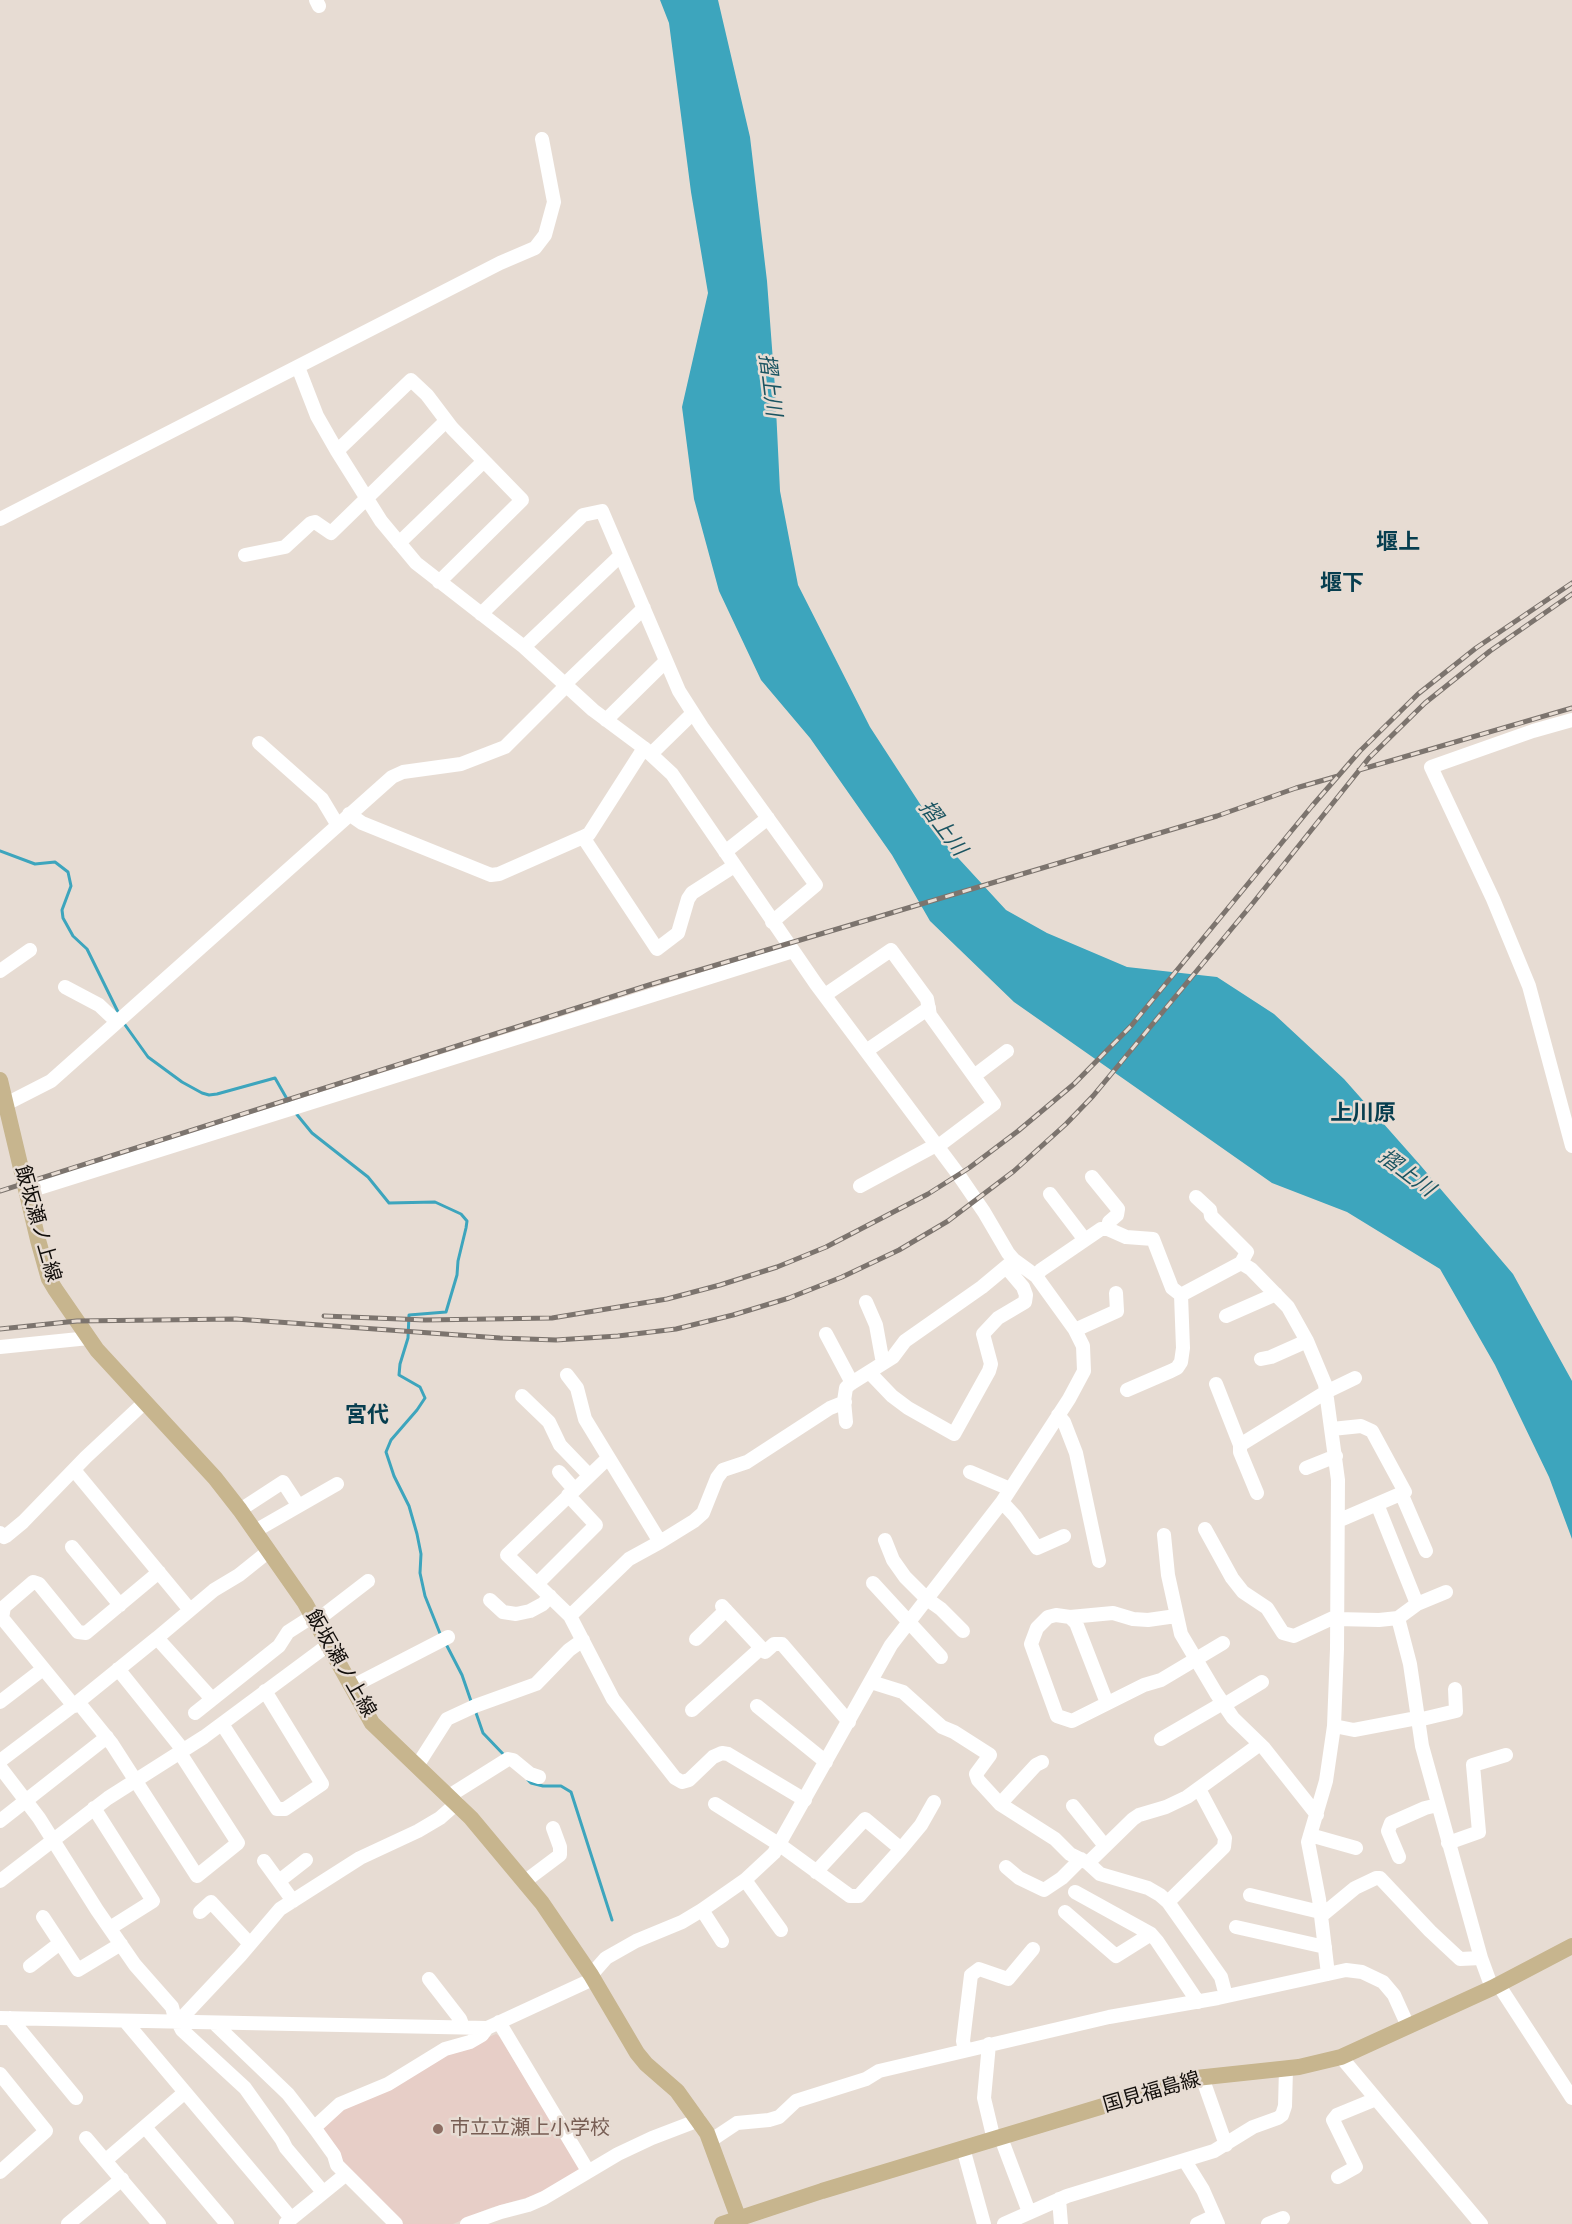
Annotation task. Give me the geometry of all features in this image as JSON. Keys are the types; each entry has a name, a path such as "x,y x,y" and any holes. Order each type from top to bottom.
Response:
{"main road":[{"name":"飯坂瀬ノ上線","path":"0,1080 3,1106 49,1279 97,1350 215,1478 240,1510 315,1618 372,1723 453,1800 497,1848 542,1903 592,1977 637,2053 677,2091 699,2120 710,2141 739,2221"},
{"name":"国見福島線","path":"722,2224 739,2221 963,2148 1202,2077 1286,2068 1341,2057 1495,1986 1572,1946"}],"street":[{"path":"0,519 534,248 542,241 554,202 542,139"},
{"path":"298,367 316,416 337,451 381,521 416,563 524,647 565,685 606,720 648,751 672,774 772,922 984,1212 1026,1295 1025,1302 998,1318 983,1334 991,1364 990,1371 954,1434 908,1408 868,1372"},
{"path":"337,451 411,380 427,395 446,421 522,500 439,582"},
{"path":"245,555 285,547 311,523 315,522 331,533 446,421"},
{"path":"399,543 484,461"},
{"path":"481,614 583,515 602,511 679,691 816,885 772,922"},
{"path":"524,647 621,555"},
{"path":"3,1106 51,1081 392,777 403,772 461,764 505,747 644,609"},
{"path":"606,720 666,661"},
{"path":"349,814 362,823 491,875 499,874 589,834 648,751 693,713"},
{"path":"1572,720 1431,767 1493,899 1529,986 1572,1146"},
{"path":"260,743 322,799 337,824"},
{"path":"724,852 768,818"},
{"path":"583,837 657,949 678,933 692,893 734,866"},
{"path":"0,970 30,950"},
{"path":"825,995 891,950 927,999 930,1015 994,1104 936,1146 860,1186"},
{"path":"26,1192 793,951"},
{"path":"64,987 99,1005 116,1021"},
{"path":"866,1051 929,1008"},
{"path":"974,1076 1007,1051"},
{"path":"1092,1177 1118,1209 1117,1215 1109,1222 1108,1229"},
{"path":"1050,1194 1085,1240"},
{"path":"1180,1295 1241,1263 1247,1252 1211,1216 1210,1210 1196,1197"},
{"path":"1036,1276 1041,1270 1101,1229 1108,1229 1126,1237 1153,1239 1172,1288 1180,1295 1183,1348 1181,1362 1177,1368 1127,1390"},
{"path":"316,2130 316,2126 340,2104 388,2084 445,2049 470,2042 493,2025 592,1977 606,1958 702,1910 763,1865 780,1845 891,1645 1002,1502 1084,1371 1083,1346 1075,1330 1036,1276 1010,1263"},
{"path":"846,1422 844,1402 846,1388 893,1357 905,1341 982,1287 1010,1263"},
{"path":"1241,1263 1251,1269 1288,1307 1307,1341 1320,1369 1326,1392 1336,1456 1340,1520 1334,1726 1326,1781 1308,1842 1321,1914 1328,1974"},
{"path":"1075,1330 1117,1311 1116,1293"},
{"path":"1226,1316 1276,1293"},
{"path":"866,1302 876,1326 882,1358 885,1362"},
{"path":"826,1334 852,1383"},
{"path":"0,1347 88,1338"},
{"path":"1261,1359 1307,1341"},
{"path":"567,1375 577,1388 582,1414 660,1542"},
{"path":"1239,1445 1326,1392 1355,1378"},
{"path":"1216,1384 1257,1492"},
{"path":"522,1396 549,1422 560,1445 588,1474"},
{"path":"0,1533 4,1537 23,1522 144,1402"},
{"path":"570,1616 629,1560 694,1521 703,1513 717,1478 723,1470 747,1462 830,1408 844,1402"},
{"path":"1058,1415 1064,1422 1076,1453 1099,1561"},
{"path":"1332,1429 1361,1426 1372,1431 1405,1492 1340,1520"},
{"path":"1306,1468 1336,1456"},
{"path":"608,1458 588,1474 507,1555 570,1616 613,1698 675,1778 682,1782 689,1780 713,1757 722,1753 728,1754 805,1800"},
{"path":"74,1470 190,1610"},
{"path":"537,1584 596,1525 559,1472"},
{"path":"970,1472 1011,1489"},
{"path":"240,1510 284,1482 298,1505"},
{"path":"255,1531 337,1484"},
{"path":"1401,1493 1426,1551"},
{"path":"1002,1502 1038,1548 1064,1536"},
{"path":"1377,1504 1417,1604"},
{"path":"1205,1529 1232,1578 1243,1592 1267,1608 1283,1633 1294,1636 1337,1617 1379,1620 1398,1618 1417,1604 1446,1592"},
{"path":"1164,1535 1168,1575 1181,1634 1233,1718 1260,1744 1317,1815"},
{"path":"885,1540 893,1560 927,1599 941,1609 963,1631"},
{"path":"72,1547 120,1605"},
{"path":"0,1761 76,1704 214,1590 239,1575 269,1551"},
{"path":"118,1669 182,1752 238,1843 198,1876 107,1737 43,1668 2,1618 4,1606 33,1582 39,1584 78,1632 86,1633 159,1572"},
{"path":"195,1713 279,1646 288,1632 315,1618 368,1581"},
{"path":"873,1583 941,1657"},
{"path":"490,1600 503,1612 516,1614 530,1611 543,1604 550,1596"},
{"path":"696,1639 724,1608 765,1652 774,1644 782,1644 849,1722"},
{"path":"1176,1616 1149,1620 1113,1613 1048,1617 1037,1628 1031,1644 1057,1716 1072,1721 1144,1685 1161,1680 1223,1643"},
{"path":"1070,1617 1076,1623 1107,1703"},
{"path":"1398,1618 1410,1664 1422,1746 1481,1958 1495,1986 1572,2098"},
{"path":"352,1686 448,1637"},
{"path":"157,1638 212,1699"},
{"path":"417,1766 447,1719 536,1684 569,1650 583,1640"},
{"path":"0,1881 94,1808 182,1752 328,1645"},
{"path":"692,1710 761,1648"},
{"path":"0,1702 43,1668"},
{"path":"871,1682 903,1692 942,1727 990,1755 976,1774 978,1780 1000,1804 1055,1839 1070,1854 1084,1861 1100,1874 1148,1888 1168,1902 1221,1977 1226,1996"},
{"path":"1161,1739 1262,1682"},
{"path":"1334,1726 1354,1730 1456,1711 1455,1689"},
{"path":"222,1724 277,1809 285,1809 322,1784 265,1691"},
{"path":"757,1706 826,1762"},
{"path":"0,1821 107,1737"},
{"path":"1006,1867 1019,1878 1044,1890 1105,1846 1139,1815 1166,1807 1199,1789 1260,1744"},
{"path":"1448,1843 1479,1832 1473,1766 1506,1755"},
{"path":"177,2022 278,1912 293,1901 360,1858 418,1832 440,1818 453,1800 508,1759 538,1777"},
{"path":"1000,1804 1036,1765 1042,1762"},
{"path":"0,1767 53,1841 135,1965 172,2007 182,2030 245,2088 286,2148 323,2192"},
{"path":"1168,1902 1224,1847 1225,1838 1199,1789"},
{"path":"715,1804 780,1845 850,1896 859,1896 921,1825 934,1802"},
{"path":"1399,1857 1388,1831 1391,1823 1425,1808 1438,1805"},
{"path":"1073,1806 1105,1846"},
{"path":"94,1808 153,1901 110,1929"},
{"path":"816,1872 865,1819 901,1849"},
{"path":"524,1882 560,1855 560,1847 553,1828"},
{"path":"1310,1835 1356,1848"},
{"path":"279,1881 306,1860"},
{"path":"264,1861 293,1901"},
{"path":"1321,1914 1355,1888 1380,1878 1460,1959 1481,1958"},
{"path":"745,1880 781,1930"},
{"path":"1075,1892 1151,1934 1198,2002"},
{"path":"1250,1895 1321,1914"},
{"path":"200,1912 211,1902 250,1944"},
{"path":"702,1910 722,1941"},
{"path":"1065,1912 1116,1956 1151,1934"},
{"path":"43,1917 78,1970 120,1944"},
{"path":"1236,1927 1325,1947"},
{"path":"30,1966 60,1943"},
{"path":"965,2050 963,2041 972,1976 979,1969 1008,1979 1033,1949"},
{"path":"710,2141 737,2123 779,2117 796,2101 858,2081 879,2071 1109,2018 1198,2002 1346,1970 1362,1971 1374,1976 1389,1988 1408,2026"},
{"path":"429,1979 460,2019 463,2027"},
{"path":"5,2018 463,2027 493,2025"},
{"path":"5,2018 76,2098"},
{"path":"125,2021 288,2221 345,2175"},
{"path":"214,2023 288,2094 316,2130 345,2175 396,2224"},
{"path":"493,2025 588,2171"},
{"path":"989,2044 984,2098 998,2139 1029,2212"},
{"path":"1341,2057 1480,2224"},
{"path":"1004,2224 1059,2199 1214,2151 1247,2130 1282,2115 1285,2106 1286,2068"},
{"path":"0,2074 46,2131 0,2172"},
{"path":"1202,2077 1226,2145"},
{"path":"106,2160 184,2093"},
{"path":"1338,2177 1356,2167 1333,2120 1338,2115 1376,2099"},
{"path":"467,2224 544,2198 588,2171 652,2138 699,2120"},
{"path":"145,2127 227,2224"},
{"path":"86,2138 159,2224"},
{"path":"963,2148 984,2224"},
{"path":"1185,2160 1203,2190 1216,2220 1197,2224"},
{"path":"68,2224 85,2219 122,2179"},
{"path":"1059,2199 1061,2224"},
{"path":"508,2210 515,2224"},
{"path":"1268,2224 1283,2218"}],"shaded area":[{"name":"市立立瀬上小学校","path":"496,2034 581,2171 536,2195 490,2208 453,2224 395,2224 366,2195 318,2128 332,2116 446,2055"}],"water":[{"name":"摺上川","path":"660,0 718,0 750,137 767,281 780,491 798,585 870,727 948,847 1006,910 1047,933 1127,967 1217,977 1274,1014 1344,1079 1421,1166 1513,1274 1572,1381 1572,1539 1549,1477 1495,1365 1440,1269 1347,1212 1272,1183 1014,1002 930,921 892,855 810,738 761,680 719,591 694,499 682,407 708,293 691,192 669,23"}],"waterway":[{"path":"0,851 35,864 55,862 68,872 71,886 62,910 63,918 73,936 87,949 119,1014"},
{"path":"123,1022 148,1057 182,1082 202,1093 217,1094 275,1078 291,1106"},
{"path":"294,1111 312,1133 368,1177 389,1203 435,1202 461,1214 467,1221 457,1275 446,1312 409,1315 408,1338 399,1375 420,1387 425,1398 391,1440 386,1452 394,1476 409,1506 421,1554 420,1573 425,1596 441,1636"},
{"path":"446,1644 462,1675 472,1704"},
{"path":"475,1710 483,1733 505,1756"},
{"path":"528,1780 543,1786 561,1786 571,1792 612,1920"}],"railway":[{"path":"324,1316 425,1320 552,1318 667,1299 777,1267 826,1247 928,1194 969,1168 1018,1131 1074,1084 1131,1026 1312,806 1360,751 1418,694 1476,648 1572,583"},
{"path":"0,1329 77,1321 236,1319 556,1340 676,1329 789,1298 842,1277 899,1250 948,1221 1014,1171 1066,1124 1093,1096 1253,903 1369,758 1425,703 1490,651 1572,594"},
{"path":"1359,770 1572,708"},
{"path":"0,1191 649,985 1217,816 1338,776"}],"place":[{"name":"市立立瀬上小学校","path":"438,2129"}],"district":[{"name":"堰上","path":"1398,543"},
{"name":"堰下","path":"1342,584"},
{"name":"上川原","path":"1363,1114"},
{"name":"宮代","path":"367,1416"}]}
